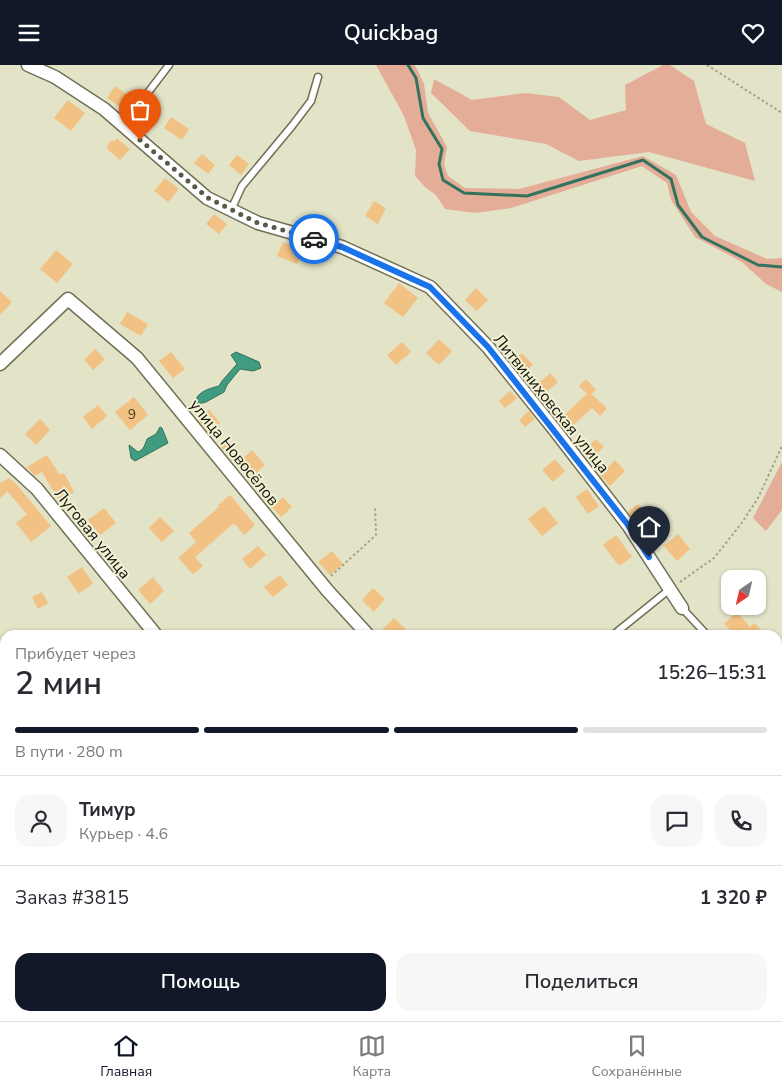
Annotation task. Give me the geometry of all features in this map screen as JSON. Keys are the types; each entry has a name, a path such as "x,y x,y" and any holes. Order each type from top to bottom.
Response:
{"street":[{"name":"Литвиниховская улица","path":"28,65 55,77 104,109 208,198 258,223 342,247 430,287 488,347 554,429 628,525 682,608"},
{"name":"улица Новосёлов","path":"0,364 68,299 137,358 322,584 363,630"},
{"name":"Луговая улица","path":"0,455 36,489 152,630"}],"lane":[{"path":"126,128 140,103 169,65"},
{"path":"231,210 242,186 292,126 310,101 318,77"},
{"path":"619,630 670,589"},
{"path":"682,608 702,630"}],"path":[{"path":"707,65 782,113"},
{"path":"670,589 714,558 758,498 782,446"},
{"path":"322,584 376,535 375,506"}],"shaded area":[{"path":"376,65 415,65 424,84 428,113 447,147 444,164 448,176 465,188 519,189 643,156 676,175 691,212 715,236 767,259 782,258 782,292 766,284 742,262 695,237 671,200 667,183 642,166 511,208 475,213 445,209 436,195 415,176 416,150 404,116"},
{"path":"663,65 670,65 694,81 706,124 745,143 755,181 649,152 579,161 546,144 470,131 431,93 434,79 472,100 525,93 559,97 590,120 626,110 625,85"},
{"path":"236,352 259,362 261,368 253,371 240,369 227,385 224,392 206,402 194,405 200,394 219,386 237,364 231,355"},
{"path":"160,427 168,443 135,461 131,458 129,445 138,452 142,450 147,439 156,434"},
{"path":"782,462 782,510 766,531 753,518"}],"building":[{"path":"115,86 134,99 126,111 107,98"},
{"path":"68,100 85,113 71,131 54,118"},
{"path":"171,117 189,129 182,140 164,128"},
{"path":"117,138 130,149 120,160 107,149 112,140 114,142"},
{"path":"202,154 215,165 208,174 194,163"},
{"path":"237,155 249,164 241,175 229,165"},
{"path":"165,178 179,189 168,202 154,191"},
{"path":"374,201 386,208 378,224 365,216"},
{"path":"214,214 227,224 219,234 206,224"},
{"path":"283,242 302,251 297,264 277,256"},
{"path":"56,250 73,264 57,283 40,269"},
{"path":"399,283 418,298 403,317 384,303"},
{"path":"476,288 488,300 477,311 465,300"},
{"path":"0,291 12,302 0,315"},
{"path":"127,312 148,324 141,336 120,324"},
{"path":"439,339 452,351 439,365 426,353"},
{"path":"402,342 411,352 396,365 387,355"},
{"path":"95,349 105,359 93,370 84,360"},
{"path":"171,352 185,369 173,378 159,361"},
{"path":"522,353 533,365 526,371 515,359"},
{"path":"550,373 558,382 545,393 537,385"},
{"path":"586,379 596,390 591,394 607,408 600,416 592,408 568,430 559,420 587,394 579,386"},
{"path":"510,391 517,398 505,408 499,401"},
{"path":"134,397 148,415 130,430 115,412"},
{"path":"98,405 107,416 92,429 83,417"},
{"path":"209,410 220,423 208,432 198,420"},
{"path":"529,411 535,419 525,427 519,420"},
{"path":"40,419 50,430 36,445 25,434"},
{"path":"227,439 242,459 252,450 265,465 250,479 219,445"},
{"path":"596,439 604,447 593,457 586,449"},
{"path":"47,455 60,475 64,473 74,492 59,501 42,472 35,476 27,467"},
{"path":"555,459 565,471 553,482 542,470"},
{"path":"615,460 625,471 610,486 600,475"},
{"path":"9,478 51,526 31,542 16,523 27,514 7,491 0,499 0,483"},
{"path":"587,489 599,506 588,514 576,497"},
{"path":"230,495 255,525 244,535 234,523 195,557 203,566 193,574 178,558 196,542 189,533"},
{"path":"283,497 292,507 281,517 272,507"},
{"path":"638,504 646,513 635,521 628,512"},
{"path":"544,506 558,523 542,536 528,519"},
{"path":"104,508 116,523 100,535 88,520"},
{"path":"160,517 174,531 162,542 149,528"},
{"path":"678,534 690,549 677,561 664,546"},
{"path":"616,535 632,557 619,566 603,545"},
{"path":"258,546 266,555 250,569 242,559"},
{"path":"332,551 343,564 330,575 318,562"},
{"path":"82,567 93,583 79,594 67,577"},
{"path":"280,575 288,585 273,597 264,587"},
{"path":"153,577 164,591 150,604 138,590"},
{"path":"373,588 385,599 374,612 362,600"},
{"path":"42,592 48,603 38,609 32,597"},
{"path":"734,615 740,615 750,627 754,623 762,630 730,630 724,624"},
{"path":"394,618 407,630 382,630"}],"waterway":[{"path":"408,65 416,78 423,118 442,149 439,164 443,180 464,193 527,196 643,160 671,179 678,205 702,237 758,265 782,267"}],"way so far":[{"path":"140,140 208,198 258,223 314,239"}],"route":[{"path":"314,239 342,247 430,287 488,347 628,525 649,557"}]}
